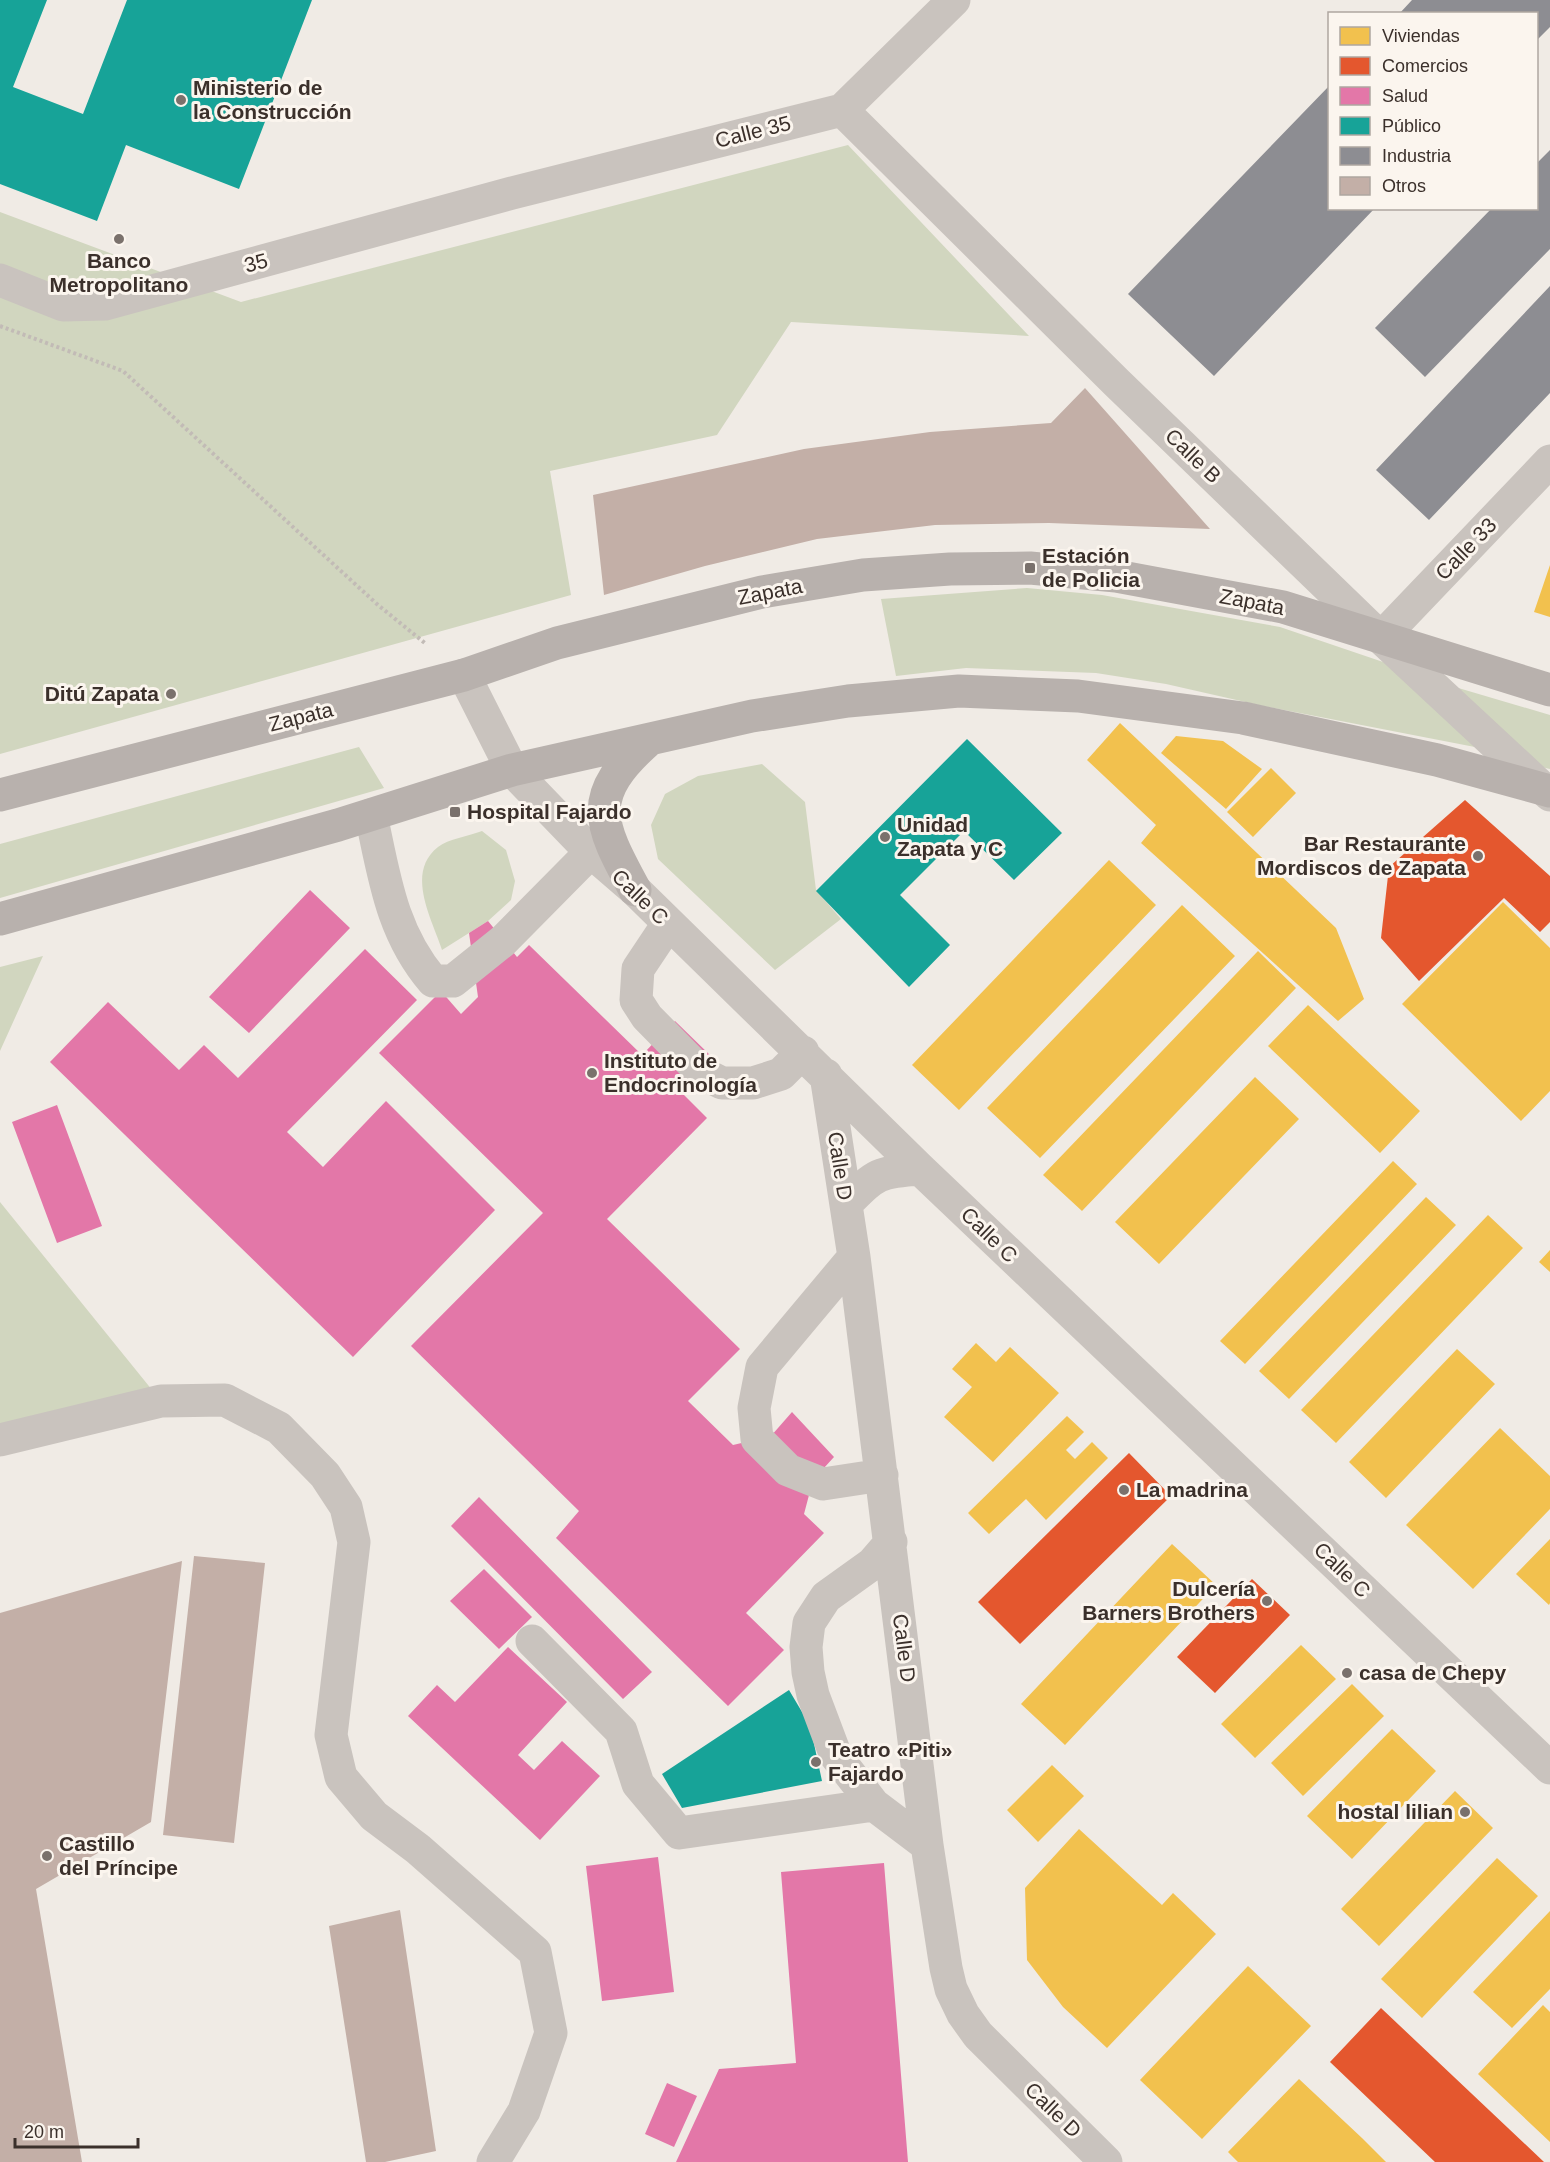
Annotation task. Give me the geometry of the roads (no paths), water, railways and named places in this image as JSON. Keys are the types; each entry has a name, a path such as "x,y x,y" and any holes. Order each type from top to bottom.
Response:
{"main road":[{"name":"Zapata","path":"0,795 464,675 557,643 762,592 863,575 950,568 1030,568 1116,576 1283,607 1550,690"},
{"path":"0,919 371,815 512,770 752,716 848,701 959,691 1078,696 1243,718 1437,760 1548,792"},
{"path":"635,890 609,841 603,805 612,780 628,759 650,739"}],"street":[{"path":"842,110 954,0"},
{"name":"Calle 35","path":"512,193 842,110"},
{"name":"Calle B","path":"842,110 1116,382 1381,638 1548,792"},
{"name":"35","path":"0,280 63,305 105,304 512,193"},
{"name":"Calle 33","path":"1381,638 1550,461"},
{"name":"Calle C","path":"464,675 512,770 591,852 635,890 920,1169 1550,1768"},
{"path":"371,815 392,909 414,959 432,981 453,981 503,941 591,852"},
{"path":"668,924 638,969 636,1000 646,1017 702,1072 722,1083 753,1083 781,1074 803,1052"},
{"name":"Calle D","path":"826,1075 854,1257 927,1845 951,1989 963,2014 978,2035 1106,2162"},
{"path":"846,1204 870,1180 886,1171 920,1169"},
{"path":"854,1257 762,1367 754,1408 757,1439 788,1470 823,1484 882,1475"},
{"path":"0,1440 161,1401 225,1400 279,1428 325,1475 346,1507 354,1542 331,1735 341,1777 374,1816 418,1849 535,1952 551,2033 524,2111 493,2162"},
{"path":"891,1542 872,1564 826,1597 809,1623 806,1647 813,1695 836,1756 874,1805 927,1845"},
{"path":"532,1641 621,1731 638,1784 679,1833 874,1805"}],"place":[{"name":"Ministerio de la Construcción","path":"181,100"},
{"name":"Banco Metropolitano","path":"119,239"},
{"name":"Estación de Policia","path":"1030,568"},
{"name":"Ditú Zapata","path":"171,694"},
{"name":"Hospital Fajardo","path":"455,812"},
{"name":"Unidad Zapata y C","path":"885,837"},
{"name":"Bar Restaurante Mordiscos de Zapata","path":"1478,856"},
{"name":"Instituto de Endocrinología","path":"592,1073"},
{"name":"La madrina","path":"1124,1490"},
{"name":"Dulcería Barners Brothers","path":"1267,1601"},
{"name":"casa de Chepy","path":"1347,1673"},
{"name":"Teatro «Piti» Fajardo","path":"816,1762"},
{"name":"hostal lilian","path":"1465,1812"},
{"name":"Castillo del Príncipe","path":"47,1856"}]}
